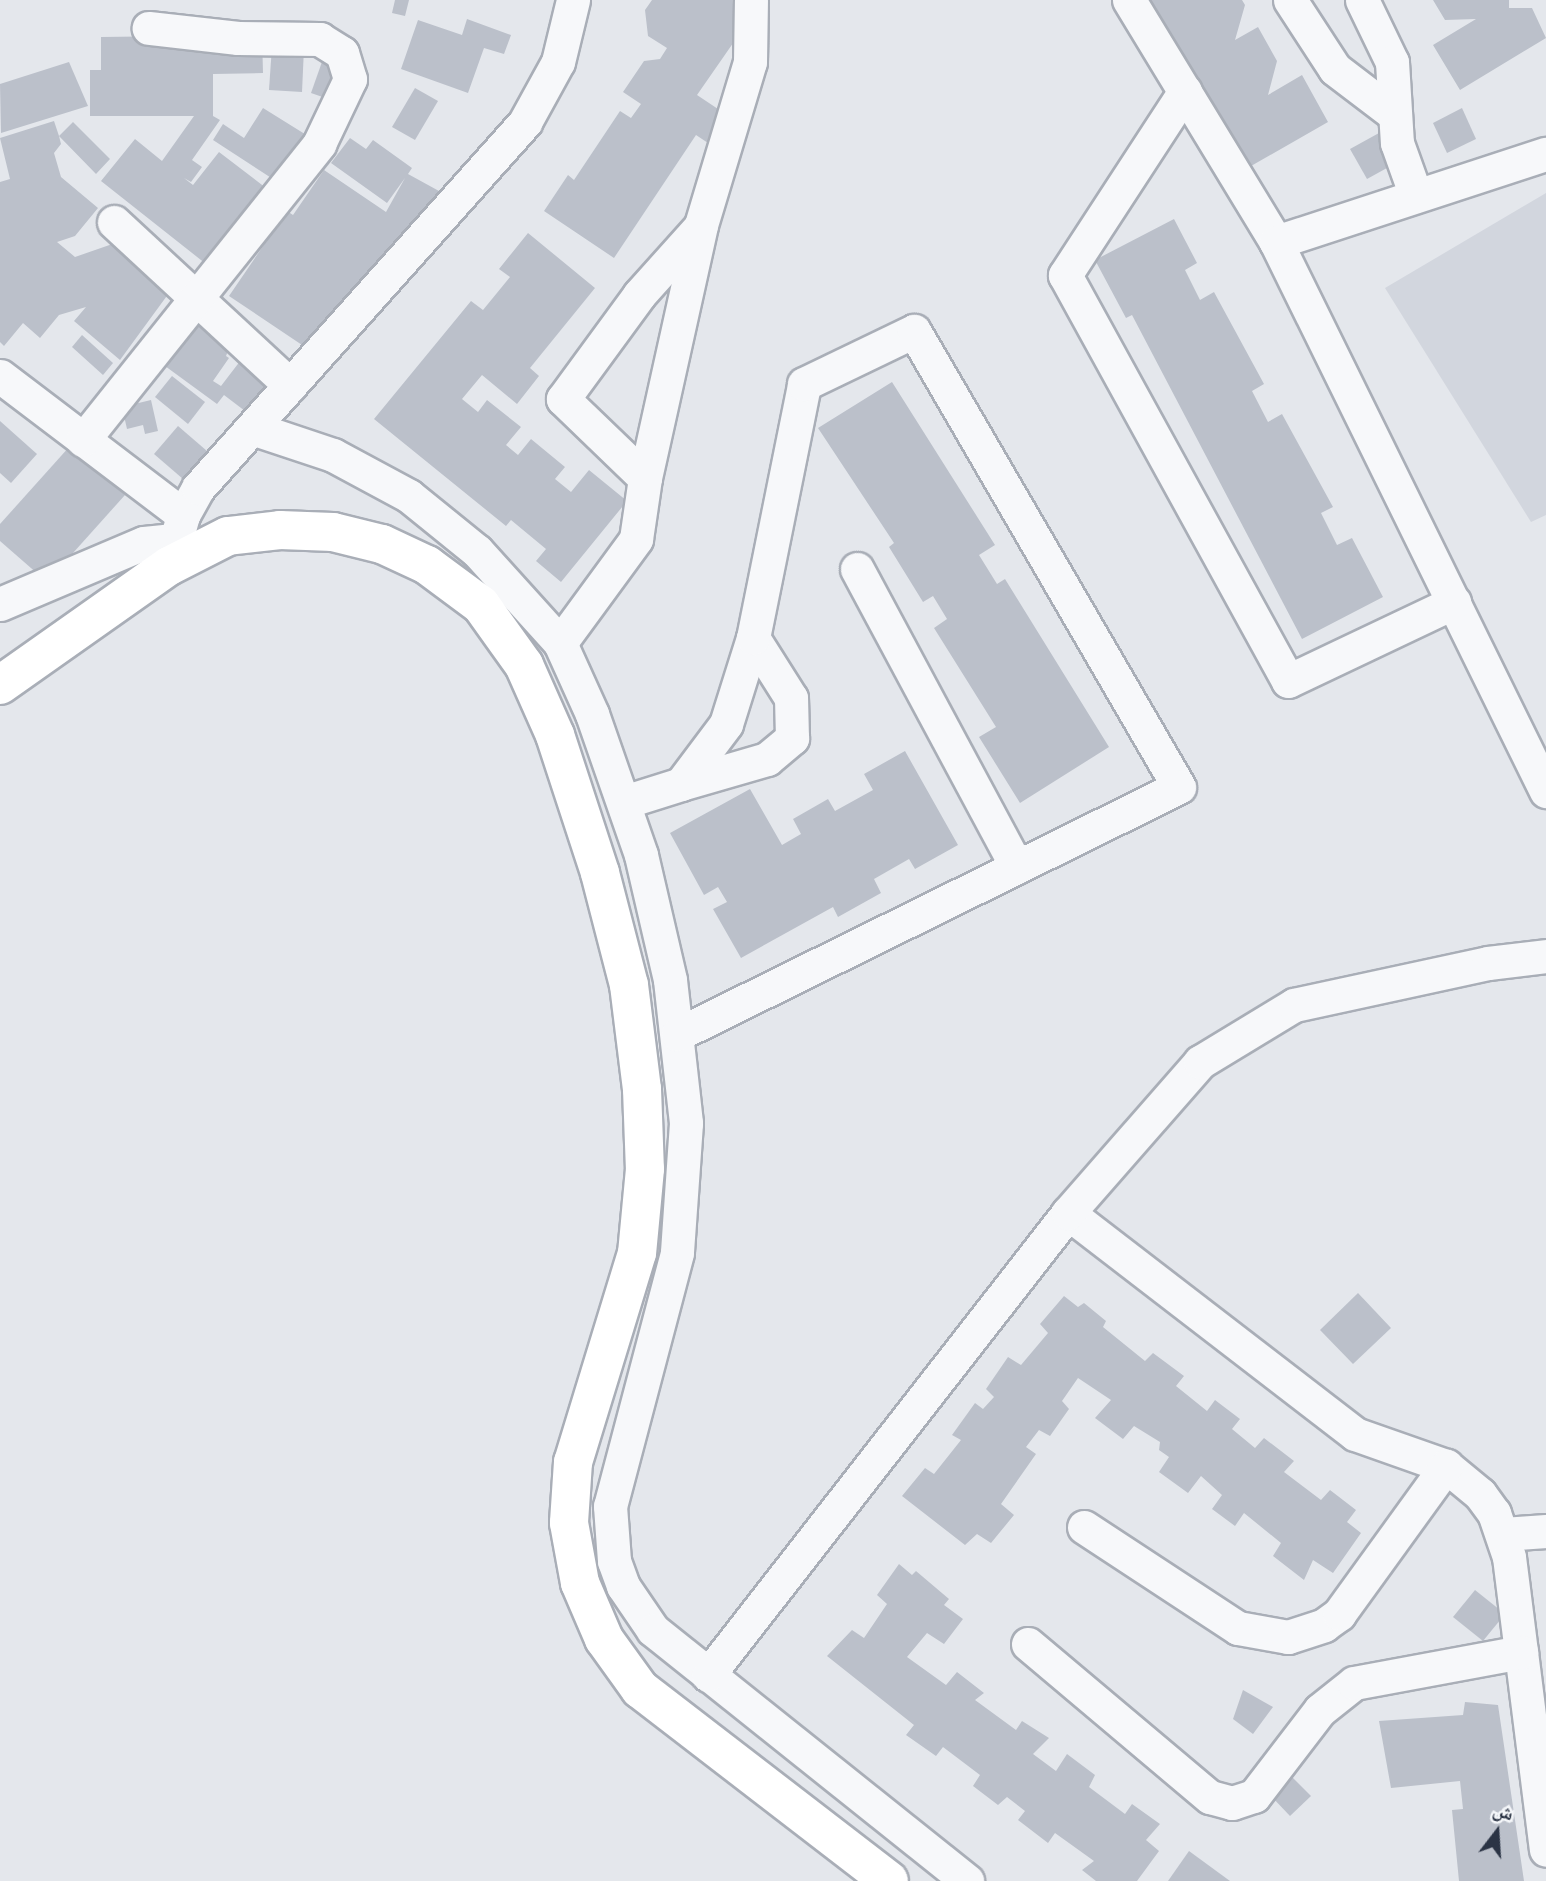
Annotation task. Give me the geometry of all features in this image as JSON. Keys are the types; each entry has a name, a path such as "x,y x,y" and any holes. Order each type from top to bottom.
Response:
{"main road":[{"path":"0,685 176,540 280,530 333,532 382,544 427,565 481,606 524,665 555,735 600,873 629,985 642,1089 645,1169 637,1253 573,1462 569,1523 580,1583 604,1639 640,1689 889,1881"}],"street":[{"path":"176,540 198,488 525,122 558,62 573,0"},
{"path":"560,643 636,539 645,478 701,225 750,62 751,0"},
{"path":"1129,0 1276,242 1546,791"},
{"path":"1290,0 1335,69 1394,114"},
{"path":"1362,0 1392,62 1399,154 1416,196"},
{"path":"83,440 319,144 344,96 348,65 342,53 320,39 238,38 149,28"},
{"path":"1185,91 1065,275 1288,681 1454,602"},
{"path":"1276,242 1546,154"},
{"path":"114,222 290,385"},
{"path":"645,478 563,399 639,295 701,225"},
{"path":"678,1034 1179,787 914,331 804,384 752,638 726,724 681,784"},
{"path":"0,376 83,440 176,540"},
{"path":"252,428 333,455 409,496 477,551 560,643 624,802 659,927 678,1034 686,1159 677,1253 615,1478 609,1533 614,1561 636,1609 653,1630 967,1881"},
{"path":"0,604 144,543 176,540"},
{"path":"857,569 1017,867"},
{"path":"624,802 767,759 792,738 791,698 752,638"},
{"path":"708,1675 1068,1213 1200,1062 1294,1005 1488,963 1546,956"},
{"path":"1068,1213 1355,1434 1446,1466 1480,1494 1503,1534 1542,1793 1546,1850"},
{"path":"1084,1527 1238,1628 1288,1637 1324,1625 1339,1614 1446,1466"},
{"path":"1503,1534 1546,1531"},
{"path":"1028,1644 1210,1797 1232,1803 1254,1796 1320,1710 1354,1683 1521,1652"}],"shaded area":[{"path":"1546,193 1546,515 1531,522 1385,288"}],"building":[{"path":"395,0 409,0 405,16 392,13"},
{"path":"652,0 734,0 738,36 697,95 727,115 708,143 696,135 614,258 544,211 568,175 574,180 620,111 631,118 641,104 623,92 644,61 660,59 667,48 648,36 645,10"},
{"path":"1147,0 1242,0 1245,5 1235,40 1258,27 1277,61 1268,95 1302,75 1328,122 1244,170"},
{"path":"1433,0 1509,0 1509,8 1532,8 1546,38 1460,90 1433,45 1476,19 1445,20"},
{"path":"467,19 511,35 504,54 484,48 468,93 401,69 418,20 462,35"},
{"path":"262,35 263,73 213,74 213,116 220,120 192,160 202,167 191,182 184,178 193,185 219,152 266,188 206,264 101,181 135,139 162,161 194,116 90,116 90,70 101,70 101,37"},
{"path":"272,46 304,48 302,92 269,90"},
{"path":"323,59 346,67 334,101 311,93"},
{"path":"69,62 88,106 1,133 0,84"},
{"path":"415,88 438,101 415,140 392,127"},
{"path":"263,108 308,136 279,183 213,140 223,124 244,138"},
{"path":"1462,108 1476,139 1447,153 1433,123"},
{"path":"54,121 61,144 54,153 61,177 98,208 75,236 57,242 75,257 121,241 169,293 120,360 74,321 86,307 59,315 40,338 23,323 4,346 0,342 0,182 10,179 0,138"},
{"path":"73,122 110,159 96,174 59,136"},
{"path":"1379,133 1396,163 1367,179 1350,149"},
{"path":"350,138 366,149 373,140 412,168 408,174 439,191 417,232 408,228 383,263 308,349 229,296 287,211 293,215 324,170 386,212 405,178 387,203 331,163"},
{"path":"1174,219 1197,263 1185,270 1200,300 1214,292 1264,384 1252,391 1268,422 1282,414 1333,507 1321,513 1337,545 1352,538 1383,597 1302,639 1132,315 1126,318 1095,260"},
{"path":"528,233 595,288 530,368 539,376 517,404 482,375 462,399 478,412 487,400 521,427 506,445 518,455 531,439 565,467 555,479 571,492 589,470 627,501 561,582 536,561 546,549 511,520 506,526 374,419 471,301 483,310 510,277 499,269"},
{"path":"206,310 232,341 226,356 229,358 213,381 221,386 244,356 271,378 245,411 224,395 217,404 165,366"},
{"path":"82,335 113,363 103,375 72,347"},
{"path":"172,376 205,402 188,424 155,397"},
{"path":"892,382 995,545 979,555 997,584 1005,579 1109,747 1020,803 979,737 996,727 934,628 947,619 933,596 923,602 889,547 894,543 818,428"},
{"path":"151,400 158,431 145,434 143,425 127,429 122,407"},
{"path":"0,421 37,454 11,483 0,473"},
{"path":"178,426 207,451 183,479 154,454"},
{"path":"70,446 125,495 47,582 0,541 0,524"},
{"path":"905,751 958,845 915,869 909,859 874,879 881,893 838,917 833,907 741,958 713,909 727,902 718,887 704,895 670,833 750,789 782,845 801,834 793,819 828,799 835,811 873,790 864,774"},
{"path":"1358,1293 1391,1328 1353,1364 1320,1330"},
{"path":"1064,1296 1078,1307 1084,1303 1106,1321 1103,1327 1145,1361 1153,1353 1184,1376 1176,1386 1207,1411 1215,1400 1240,1419 1232,1429 1255,1448 1264,1438 1294,1461 1284,1472 1321,1500 1330,1490 1356,1510 1347,1522 1361,1533 1333,1573 1313,1560 1304,1580 1273,1556 1281,1543 1244,1513 1235,1526 1212,1509 1222,1495 1201,1476 1188,1493 1159,1472 1169,1457 1159,1450 1160,1442 1134,1426 1123,1439 1095,1418 1111,1400 1078,1378 1062,1401 1069,1409 1050,1436 1039,1430 1026,1447 1036,1454 1001,1504 1014,1515 991,1543 977,1534 965,1545 902,1496 925,1468 934,1474 961,1440 952,1435 975,1403 983,1409 994,1397 986,1389 1008,1357 1021,1365 1048,1333 1040,1324"},
{"path":"899,1564 912,1575 916,1571 949,1599 944,1605 963,1619 944,1644 927,1633 907,1657 946,1685 957,1672 984,1693 975,1700 1016,1730 1022,1721 1049,1738 1033,1754 1056,1771 1067,1754 1095,1775 1089,1787 1125,1814 1132,1804 1160,1824 1146,1840 1159,1851 1137,1881 1096,1881 1082,1870 1094,1861 1055,1833 1048,1843 1018,1820 1025,1811 1007,1797 998,1805 973,1786 980,1775 943,1747 936,1756 906,1735 914,1725 827,1656 852,1630 864,1638 887,1604 877,1595"},
{"path":"1475,1590 1505,1614 1483,1641 1453,1617"},
{"path":"1243,1690 1273,1707 1253,1734 1233,1719"},
{"path":"1465,1702 1498,1705 1524,1881 1459,1881 1452,1810 1463,1809 1460,1781 1391,1788 1379,1721 1463,1715"},
{"path":"1291,1776 1311,1796 1290,1816 1271,1796"},
{"path":"1189,1851 1230,1881 1168,1881"}]}
